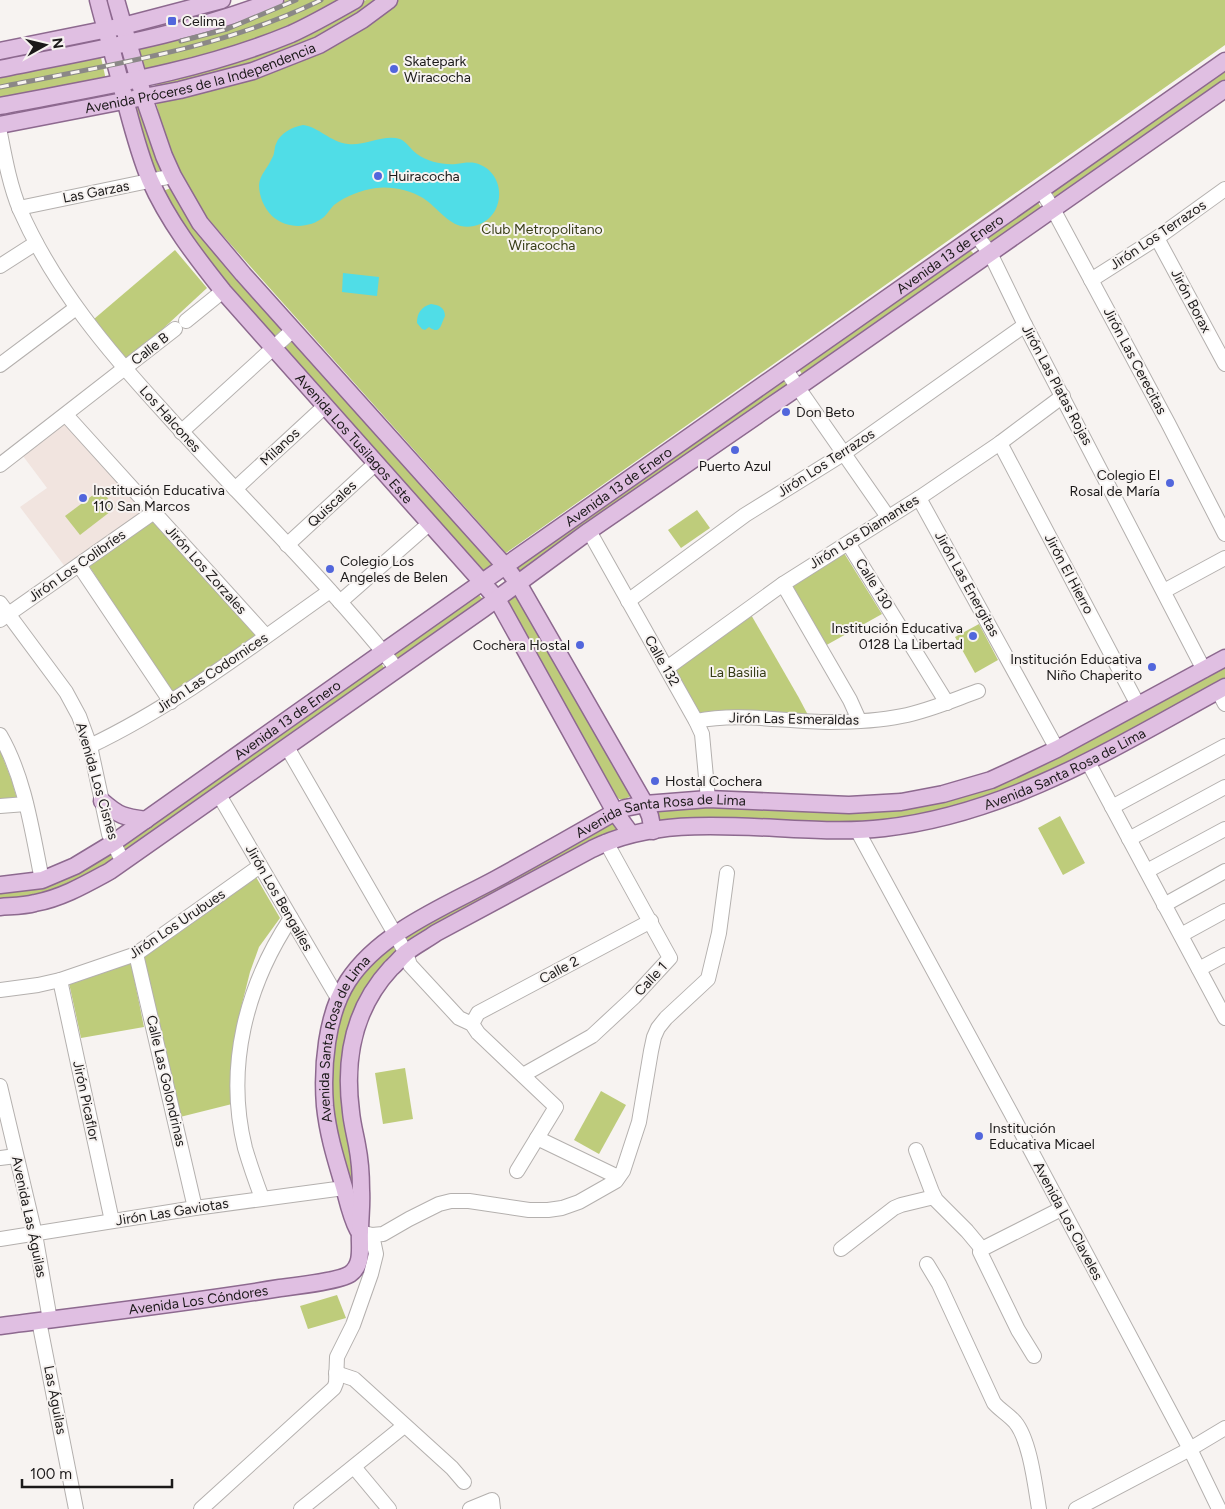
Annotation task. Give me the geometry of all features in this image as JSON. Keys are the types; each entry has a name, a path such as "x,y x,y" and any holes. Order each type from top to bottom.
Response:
{"main road":[{"name":"Avenida Los Tusilagos Este","path":"98,0 138,146 151,181 174,225 224,291 497,599 614,812 631,834"},
{"name":"Avenida Los Tusilagos Este","path":"116,0 144,98 164,156 173,176 200,222 243,274 505,566 518,583 645,804 653,831"},
{"path":"0,69 111,46 208,23 275,0"},
{"name":"Avenida Próceres de la Independencia","path":"0,106 121,83 208,62 248,50 312,24 355,0"},
{"name":"Avenida Próceres de la Independencia","path":"0,125 144,98 224,80 253,71 291,57 341,33 389,0"},
{"path":"0,51 123,26 211,1"},
{"name":"Avenida 13 de Enero","path":"0,885 42,880 75,866 113,843 1225,61"},
{"name":"Avenida 13 de Enero","path":"0,907 34,904 78,889 110,871 219,795 290,753 398,669 589,531 1225,89"},
{"name":"Avenida Santa Rosa de Lima","path":"366,1234 351,1213 329,1137 324,1083 325,1064 330,1033 339,1000 347,983 357,969 381,946 395,936 416,922 614,812 625,808 645,804 708,799 849,805 901,802 943,794 991,780 1057,749 1225,658"},
{"name":"Avenida Santa Rosa de Lima","path":"366,1234 362,1215 357,1146 349,1094 348,1076 353,1040 363,1008 380,981 406,953 436,934 606,842 631,834 684,827 732,826 858,830 901,826 962,813 1026,790 1088,762 1223,694"},
{"path":"102,801 115,812 129,818 146,820"},
{"name":"Avenida Los Cóndores","path":"0,1326 260,1291 339,1278 350,1274 356,1268 366,1234"}],"street":[{"name":"Los Halcones","path":"0,133 7,168 19,208 36,243 76,308 124,369 340,602 398,669"},
{"path":"138,146 154,144 164,156"},
{"name":"Las Garzas","path":"19,208 173,176"},
{"name":"Jirón Las Cerecitas","path":"1041,190 1053,208 1225,534"},
{"name":"Jirón Los Terrazos","path":"1091,280 1223,194"},
{"name":"Jirón Las Platas Rojas","path":"976,235 990,253 1025,325 1204,670"},
{"name":"Jirón Borax","path":"1157,238 1225,364"},
{"path":"0,266 36,243"},
{"name":"Calle B","path":"0,466 224,291"},
{"path":"0,365 76,308"},
{"name":"Jirón Los Terrazos","path":"628,601 745,515 843,454 1025,325"},
{"path":"181,432 294,330"},
{"path":"785,369 888,517"},
{"name":"Jirón Los Diamantes","path":"667,668 783,584 919,498 1000,443 1062,396"},
{"name":"Milanos","path":"235,489 325,406"},
{"name":"Jirón Los Zorzales","path":"66,415 266,636"},
{"name":"Jirón El Hierro","path":"1000,443 1138,705"},
{"name":"Quiscales","path":"287,545 376,463"},
{"name":"Jirón Las Energitas","path":"919,498 1057,749"},
{"name":"Jirón Los Colibríes","path":"3,612 79,565 154,512"},
{"path":"340,602 430,523"},
{"name":"Calle 132","path":"589,531 667,668 702,734 708,799"},
{"name":"Calle 130","path":"848,543 947,702"},
{"path":"1164,591 1225,558"},
{"path":"79,565 171,702"},
{"path":"783,584 856,711 859,720"},
{"name":"Jirón Las Codornices","path":"90,746 143,719 171,702 330,592"},
{"name":"Avenida Los Cisnes","path":"3,612 66,692 79,716 90,746 109,834 123,862"},
{"name":"Jirón Las Esmeraldas","path":"696,721 731,717 829,722 880,720 903,716 978,691"},
{"path":"0,735 16,770 26,804 42,880"},
{"path":"1112,806 1225,746"},
{"path":"290,753 406,953 410,965 459,1018 472,1024 478,1033 556,1107 517,1171"},
{"path":"1088,762 1180,935 1199,969 1221,1002 1225,1018"},
{"path":"1129,838 1225,787"},
{"name":"Jirón Los Bengalíes","path":"219,795 339,1000"},
{"path":"0,806 26,804"},
{"path":"1147,871 1225,829"},
{"name":"Avenida Los Claveles","path":"858,830 1012,1113 1061,1209 1190,1449 1219,1509"},
{"name":"Calle 1","path":"523,1075 592,1036 634,997 670,958 606,842"},
{"name":"Jirón Los Urubues","path":"0,990 60,980 136,954 260,866"},
{"path":"1164,905 1225,871"},
{"path":"208,1507 334,1388 338,1357 353,1325 372,1274 376,1254 366,1234 383,1234 439,1204 451,1201 469,1201 529,1210 562,1208 579,1202 616,1181 623,1171 639,1122 654,1036 666,1018 708,979 719,933 727,872"},
{"path":"1180,935 1225,911"},
{"path":"262,1198 252,1173 240,1119 238,1089 239,1058 244,1028 258,978 291,918"},
{"name":"Calle 2","path":"472,1024 478,1013 651,921"},
{"name":"Calle Las Golondrinas","path":"136,954 195,1208"},
{"path":"1199,969 1225,955"},
{"name":"Jirón Picaflor","path":"60,980 112,1221"},
{"name":"Avenida Las Águilas","path":"0,1086 35,1234 45,1320"},
{"path":"537,1138 618,1177"},
{"path":"916,1150 934,1197 982,1249"},
{"path":"0,1158 16,1156"},
{"name":"Jirón Las Gaviotas","path":"0,1239 262,1198 344,1188"},
{"path":"841,1249 894,1208 934,1197"},
{"path":"982,1249 1061,1209"},
{"path":"982,1249 980,1252 991,1276 1018,1330 1034,1356"},
{"path":"927,1264 939,1284 994,1403 1015,1422 1020,1430 1029,1456 1039,1509"},
{"name":"Las Águilas","path":"45,1320 76,1509"},
{"path":"336,1373 354,1379 452,1468 464,1482"},
{"path":"300,1509 404,1426"},
{"path":"1076,1509 1190,1449 1225,1428"},
{"path":"354,1467 389,1509"},
{"path":"470,1509 492,1500 493,1509"}],"shaded area":[{"name":"Institución Educativa 110 San Marcos","path":"61,424 68,425 145,511 66,568 20,507 47,488 23,456"}],"green space":[{"path":"286,0 343,0 291,26 218,52 144,72 136,46 232,21"},
{"path":"366,0 384,0 281,57 152,89 159,82 252,57 296,40 326,25"},
{"name":"Club Metropolitano Wiracocha","path":"398,0 1225,0 1225,45 506,553 201,211 184,185 163,131 156,102 379,13"},
{"path":"100,53 106,80 0,101 0,74"},
{"path":"1225,65 1225,84 1057,202 1052,192"},
{"path":"142,106 167,171 156,174 132,108"},
{"path":"176,186 284,330 277,335 273,335 204,261 163,191"},
{"path":"1035,198 1043,210 991,247 983,235"},
{"path":"969,249 974,254 975,259 803,376 799,369"},
{"path":"175,250 207,288 127,362 94,319"},
{"path":"293,339 496,565 487,573 481,571 286,349 286,346"},
{"path":"781,377 791,382 521,574 515,568"},
{"path":"101,489 115,508 80,535 65,516"},
{"path":"697,510 710,528 681,548 668,530"},
{"path":"153,521 258,634 173,694 89,566"},
{"path":"844,553 882,614 823,647 790,588"},
{"path":"516,592 632,794 628,798 619,799 617,797 508,602 508,599"},
{"path":"477,593 484,601 399,661 393,654"},
{"name":"La Basilia","path":"750,613 809,717 698,717 672,671"},
{"path":"979,624 998,660 975,673 955,637"},
{"path":"381,663 385,669 129,854 120,847"},
{"path":"1225,666 1225,682 1098,750 971,806 855,825 658,823 657,808 954,796"},
{"path":"0,750 12,781 17,799 0,800"},
{"path":"1060,816 1085,863 1063,875 1038,828"},
{"path":"612,821 617,830 615,833 409,944 404,938 405,933"},
{"path":"111,852 115,859 75,886 0,903 0,890"},
{"path":"256,877 280,918 259,947 250,972 238,1020 232,1104 176,1118 140,958"},
{"path":"394,946 398,952 352,1023 358,1176 355,1215 337,1151 328,1075 343,1000 370,962"},
{"path":"131,963 144,1027 81,1038 69,983"},
{"path":"405,1068 413,1119 383,1124 375,1073"},
{"path":"601,1091 626,1105 599,1154 574,1140"},
{"path":"337,1295 346,1318 308,1329 300,1306"}],"water":[{"name":"Huiracocha","path":"303,125 309,126 342,143 354,144 394,138 402,140 421,157 431,161 446,164 475,163 486,168 493,175 498,185 498,205 485,222 466,227 452,222 423,198 412,193 394,188 376,188 359,192 344,199 334,205 324,217 312,224 298,226 284,223 272,216 264,206 259,185 262,174 273,156 275,146 280,137 291,129"},
{"path":"343,273 379,277 377,296 342,292"},
{"path":"431,304 439,306 445,313 445,316 438,329 429,327 425,330 417,323 418,316 422,309"}],"railway":[{"path":"181,41 227,29 296,0"},
{"path":"0,87 122,63 204,43 283,17 321,0"}],"place":[{"name":"Celima","path":"172,21"},
{"name":"Skatepark Wiracocha","path":"394,69"},
{"name":"Huiracocha","path":"378,176"},
{"name":"Don Beto","path":"786,412"},
{"name":"Puerto Azul","path":"735,450"},
{"name":"Colegio El Rosal de María","path":"1170,483"},
{"name":"Institución Educativa 110 San Marcos","path":"83,498"},
{"name":"Colegio Los Angeles de Belen","path":"330,569"},
{"name":"Institución Educativa 0128 La Libertad","path":"973,636"},
{"name":"Cochera Hostal","path":"580,645"},
{"name":"Institución Educativa Niño Chaperito","path":"1152,667"},
{"name":"Hostal Cochera","path":"655,781"},
{"name":"Institución Educativa Micael","path":"979,1136"}]}
